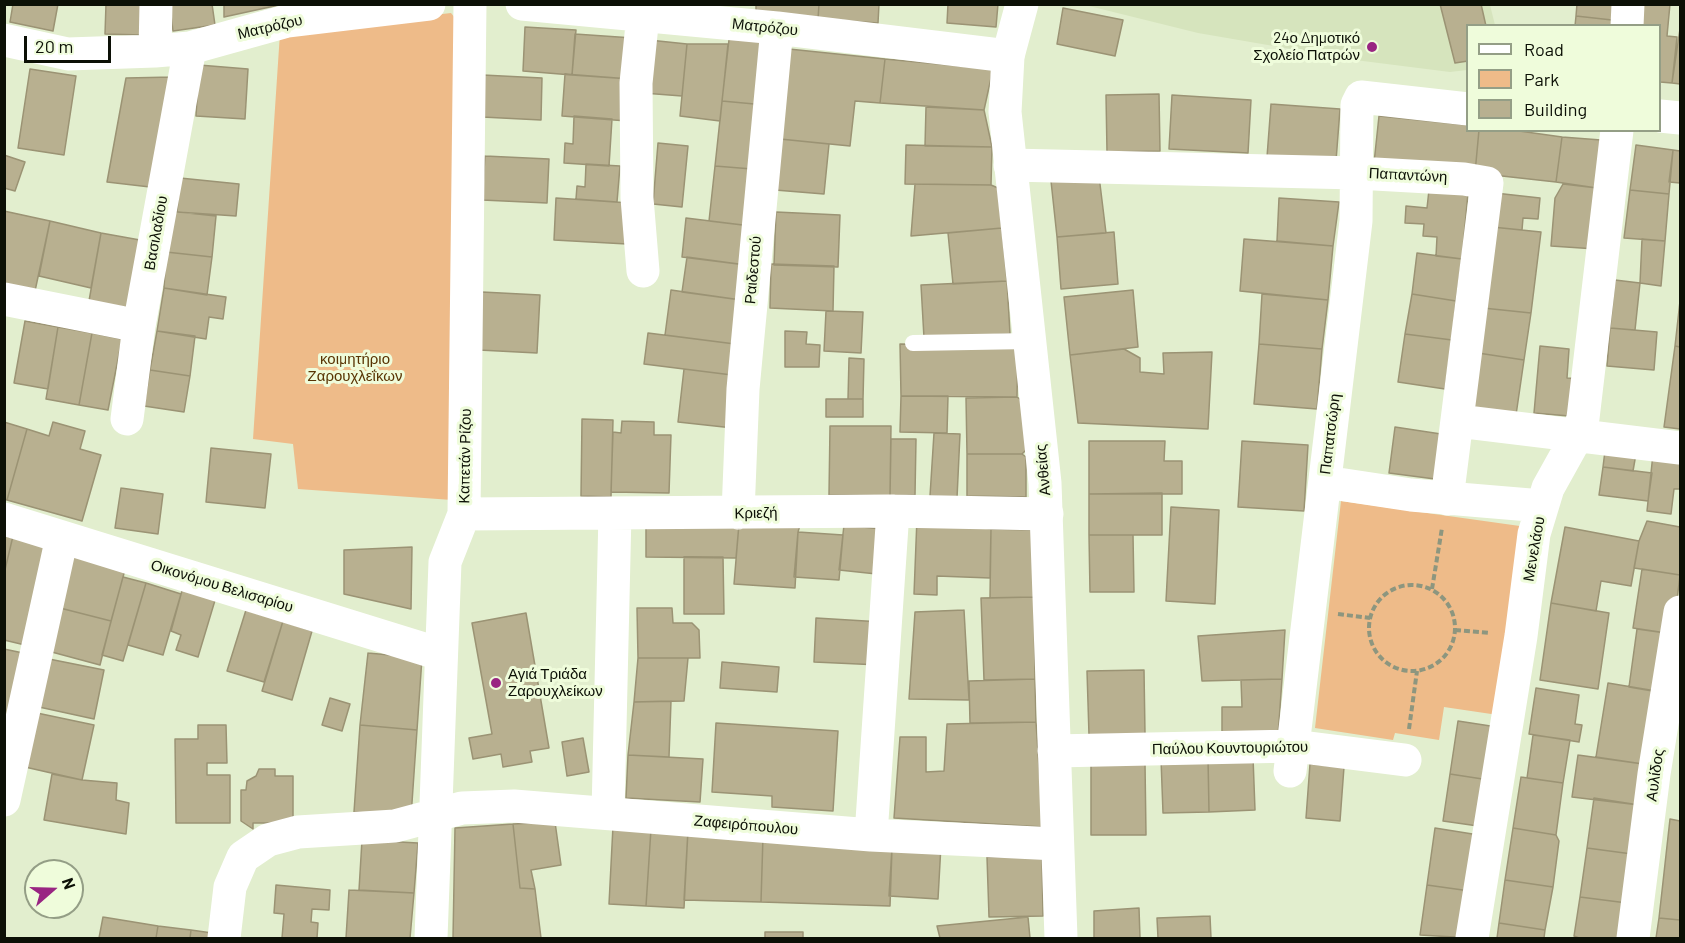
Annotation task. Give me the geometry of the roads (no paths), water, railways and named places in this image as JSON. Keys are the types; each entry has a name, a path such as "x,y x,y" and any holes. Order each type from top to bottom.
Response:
{"street":[{"path":"155,51 156,4"},
{"name":"Ματρόζου","path":"4,40 68,54 155,51 190,48 287,13 429,4"},
{"name":"Καπετάν Ρίζου","path":"431,939 445,562 464,514 470,4"},
{"name":"Ματρόζου","path":"522,4 777,28 1008,56"},
{"name":"Ανθείας","path":"1022,4 1008,56 1005,112 1043,457 1047,514 1061,939"},
{"path":"1627,24 1628,4"},
{"path":"643,15 636,83 638,198 643,272"},
{"name":"Ραιδεστού","path":"738,513 743,389 777,28"},
{"name":"Βασιλαδίου","path":"127,419 139,326 190,48"},
{"name":"Παπατσώρη","path":"1292,758 1354,234 1357,105 1360,97 1466,109"},
{"path":"1661,116 1680,118"},
{"name":"Μενελάου","path":"1472,939 1521,636 1534,534 1548,488 1578,434 1590,369 1617,132"},
{"name":"Παπαντώνη","path":"1010,165 1357,173 1464,178 1487,183 1447,499"},
{"path":"4,299 139,326"},
{"path":"1458,421 1680,448"},
{"path":"1325,482 1447,499 1542,506"},
{"path":"871,835 893,510"},
{"name":"Κριεζή","path":"464,514 893,510 1047,514"},
{"path":"608,813 615,513"},
{"name":"Οικονόμου Βελισαρίου","path":"4,519 440,654"},
{"path":"4,800 10,743 62,537"},
{"name":"Αυλίδος","path":"1633,939 1654,774 1680,612"},
{"name":"Παύλου Κουντουριώτου","path":"1054,751 1405,760"},
{"name":"Ζαφειρόπουλου","path":"224,939 230,887 243,857 268,840 298,832 395,826 462,808 514,806 871,835 1057,844"}],"lane":[{"path":"913,343 1030,341"}],"place":[{"name":"24ο Δημοτικό Σχολείο Πατρών","path":"1372,47"},
{"name":"Αγιά Τριάδα Ζαρουχλείκων","path":"496,683"}],"park label":[{"name":"κοιμητήριο Ζαρουχλεΐκων","path":"355,368"}]}
